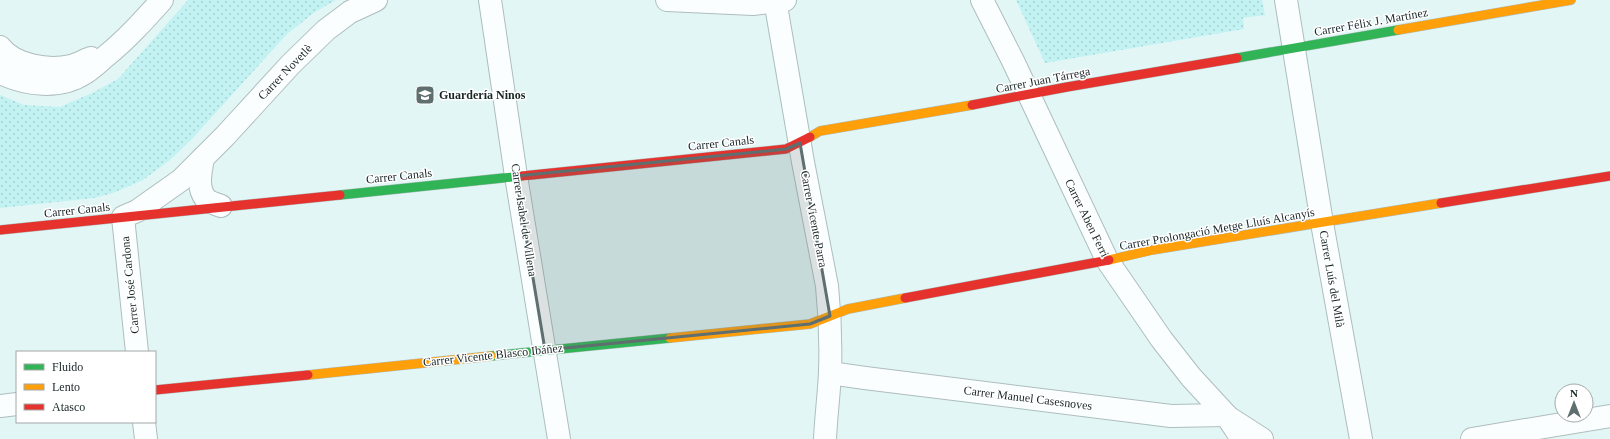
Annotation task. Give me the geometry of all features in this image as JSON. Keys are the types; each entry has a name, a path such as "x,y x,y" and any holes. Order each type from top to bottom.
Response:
{"street":[{"path":"0,73 25,82 58,83 70,81 85,74 123,42 162,0"},
{"name":"Carrer Novetlè","path":"123,218 137,211 181,180 291,64 326,30 350,12 376,0"},
{"name":"Carrer Isabel de Villena","path":"490,0 516,176 559,439"},
{"path":"667,0 753,4 779,1"},
{"name":"Carrer Aben Ferri","path":"982,0 1013,61 1107,260 1162,340 1191,377 1226,415 1242,439"},
{"name":"Carrer Luís del Milà","path":"1286,0 1322,223 1361,439"},
{"name":"Carrer Félix J. Martínez","path":"1294,47 1571,0"},
{"name":"Carrer Vicente Parra","path":"779,1 800,143 827,286 830,316 830,373 825,439"},
{"path":"0,47 14,59 24,63 42,67 57,67 70,66 84,61 123,42"},
{"name":"Carrer Juan Tárrega","path":"800,143 820,131 993,102 1294,47"},
{"name":"Carrer Canals","path":"0,230 123,218 221,206 786,149 800,143"},
{"path":"203,158 200,187 207,200 221,206"},
{"name":"Carrer Prolongació Metge Lluís Alcanyís","path":"830,316 848,309 1107,260 1152,250 1610,176"},
{"name":"Carrer José Cardona","path":"123,218 137,351"},
{"name":"Carrer Vicente Blasco Ibáñez","path":"156,390 810,324 830,316"},
{"name":"Carrer Manuel Casesnoves","path":"830,373 1171,416 1226,415"},
{"path":"0,406 16,404"},
{"name":"Carrer Aben Ferri","path":"1226,415 1262,439"},
{"path":"1472,439 1610,416"},
{"path":"144,423 146,439"}],"highlighted area":[{"path":"800,143 830,316 810,324 545,350 516,176 786,149"}],"shaded area":[{"path":"188,0 336,0 315,12 287,34 191,140 170,160 143,180 113,193 94,198 0,208 0,95 24,105 60,107 92,93 118,79"},
{"path":"1016,0 1262,0 1265,15 1243,18 1244,29 1045,63"}],"traffic: fast":[{"path":"1237,58 1398,30"},
{"path":"340,195 522,176"},
{"path":"491,356 670,338"}],"traffic: slow":[{"path":"1398,30 1571,0"},
{"path":"810,137 820,131 972,105"},
{"path":"1109,260 1152,250 1441,203"},
{"path":"670,338 810,324 848,309 905,298"},
{"path":"308,375 491,356"}],"traffic: jam":[{"path":"972,105 1237,58"},
{"path":"522,176 786,149 810,137"},
{"path":"1441,203 1610,176"},
{"path":"0,230 340,195"},
{"path":"905,298 1109,260"},
{"path":"156,390 308,375"}],"place":[{"name":"Guardería Ninos","path":"425,95"}]}
